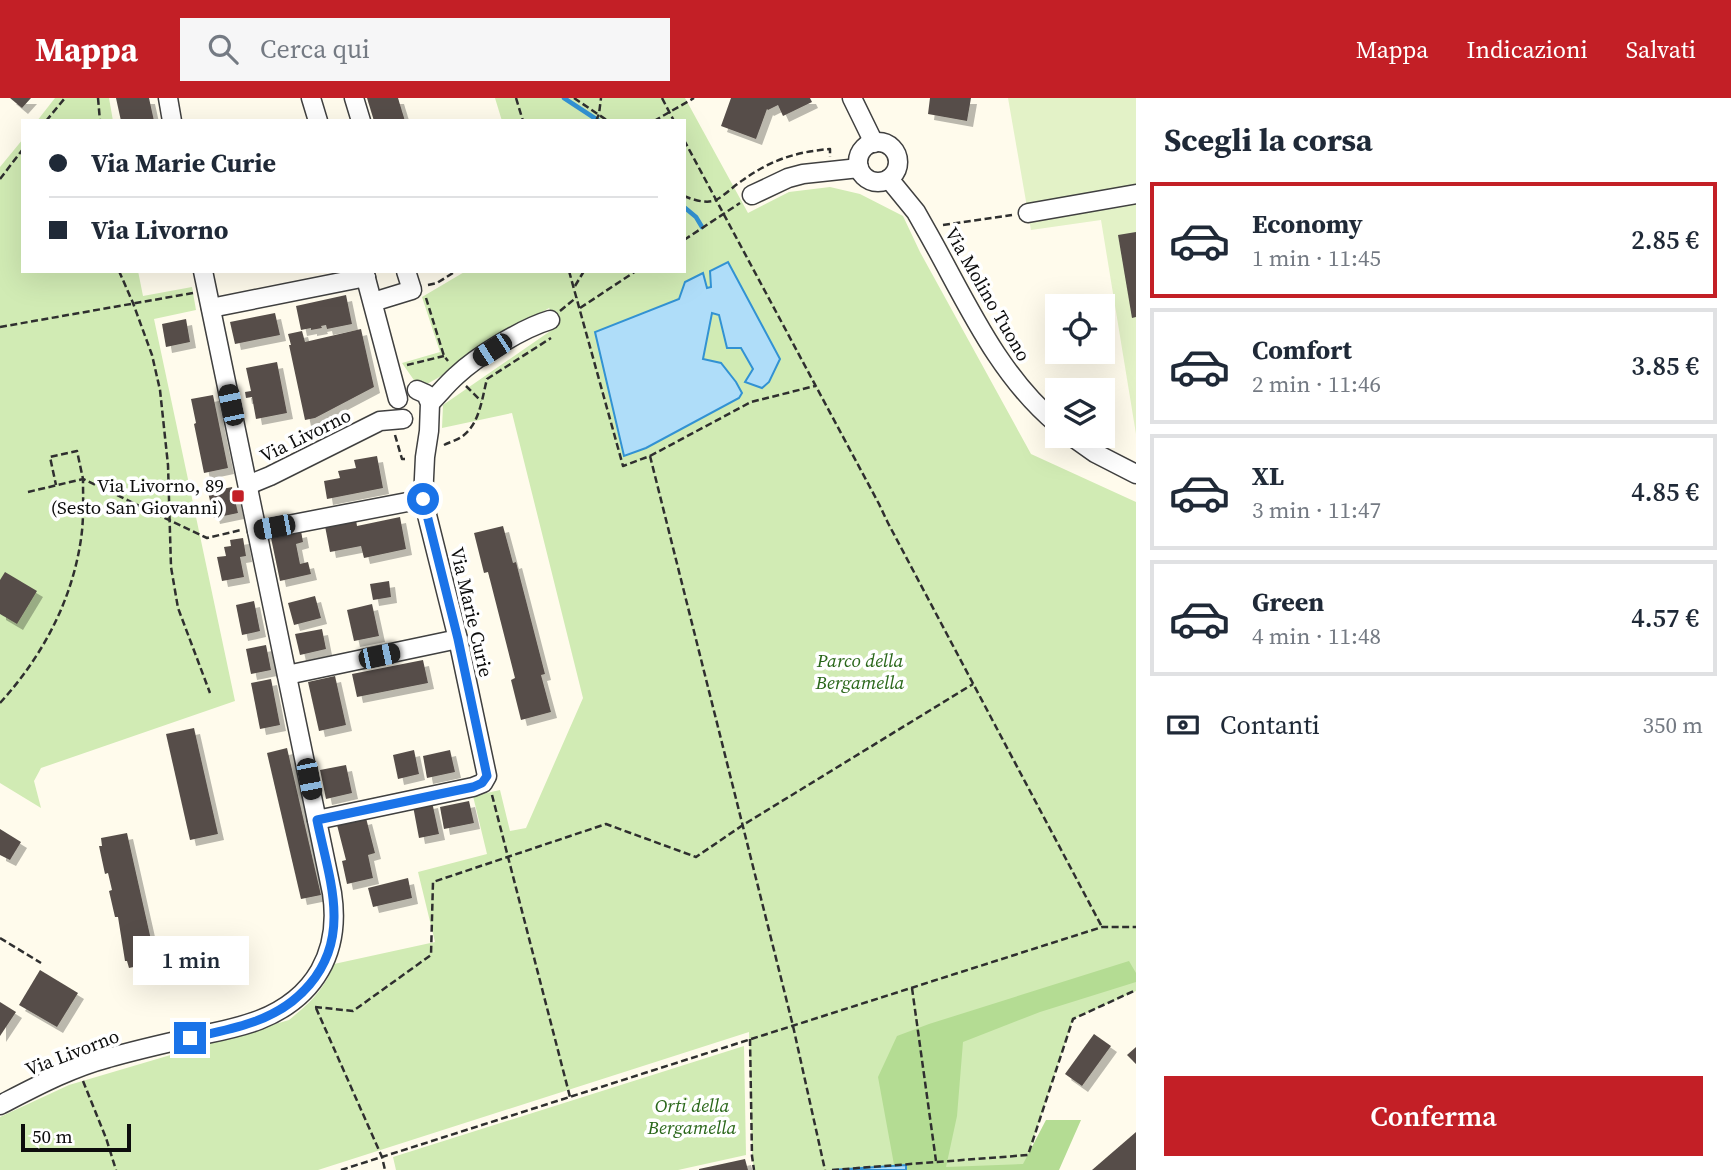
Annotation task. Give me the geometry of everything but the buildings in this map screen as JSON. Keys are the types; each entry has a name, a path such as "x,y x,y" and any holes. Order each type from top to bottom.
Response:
{"street":[{"path":"168,98 172,119"},
{"path":"310,98 317,119"},
{"path":"354,98 360,119"},
{"path":"852,98 874,143"},
{"path":"874,143 886,144 895,152 898,164 894,175 877,182 863,175 859,168 863,149 874,143"},
{"path":"752,195 795,176 859,168"},
{"name":"Via Molino Tuono","path":"889,179 916,212 1000,361 1022,390 1045,412"},
{"path":"1028,213 1136,194"},
{"name":"Via Livorno","path":"0,1105 77,1068 117,1055 248,1024 281,1010 307,989 320,972 329,951 334,915 332,893 203,273"},
{"path":"373,302 412,290 408,273"},
{"path":"211,308 365,274 398,400 398,411 406,420 420,421 428,415 430,406 458,374"},
{"path":"398,400 405,391 431,387 458,374 534,324 550,320"},
{"path":"387,355 416,389 426,394 430,406"},
{"name":"Via Livorno","path":"248,485 380,421 398,400"},
{"name":"Via Marie Curie","path":"430,406 423,499 458,639 487,776"},
{"name":"Via Livorno","path":"380,421 406,420"},
{"name":"Via Marie Curie","path":"406,420 419,440 425,457"},
{"path":"1088,448 1136,474"},
{"path":"258,537 423,499"},
{"path":"287,675 458,639"},
{"path":"317,820 473,787 482,783 487,776"}],"path":[{"path":"48,119 65,98"},
{"path":"98,98 100,119"},
{"path":"516,98 522,119"},
{"path":"574,98 605,119"},
{"path":"597,119 601,98"},
{"path":"662,98 673,119"},
{"path":"657,119 694,98"},
{"path":"686,144 1102,927"},
{"path":"0,179 21,152"},
{"path":"686,239 752,195"},
{"path":"925,228 1028,213"},
{"path":"120,273 152,355 160,390 168,465 171,567 178,608 210,694"},
{"path":"422,287 436,283 453,273"},
{"path":"570,273 622,466 650,456 751,402 816,386"},
{"path":"574,288 583,273"},
{"path":"580,307 633,273"},
{"path":"0,327 207,290"},
{"path":"380,421 385,434 394,429 402,459 436,456 443,446 463,436 477,418 487,379 558,334 550,320 577,297"},
{"path":"426,299 444,356 458,374"},
{"path":"405,365 444,356"},
{"path":"0,702 47,639 63,607 74,573 81,538 83,479 77,451 50,457 56,485"},
{"path":"650,456 793,1026 825,1170"},
{"path":"28,492 83,479 207,538 243,530 246,545 258,537"},
{"path":"315,1007 353,1011 431,955 433,882 606,824 696,857 743,825 972,684"},
{"path":"487,776 570,1097"},
{"path":"341,1170 1102,927 1136,927"},
{"path":"0,938 41,962"},
{"path":"912,988 936,1162"},
{"path":"307,989 382,1157 385,1170"},
{"path":"832,1170 1028,1155 1073,1019 1136,990"},
{"path":"750,1039 754,1170"},
{"path":"77,1068 116,1170"}],"green space":[{"path":"55,98 109,98 113,119 39,119"},
{"name":"Parco della Bergamella","path":"495,98 685,98 748,213 789,192 830,187 860,194 903,216 1031,454 1136,502 1136,991 1073,1019 1028,1155 1029,1170 754,1170 749,1032 318,1170 0,1170 0,1117 69,1085 289,1020 316,995 334,964 435,942 418,872 487,854 473,796 500,790 510,831 526,828 583,698 512,413 442,428 443,405 559,325 549,308 427,384 416,383 402,363 440,352 422,297 463,273 686,273 686,119 501,119"},
{"path":"1008,98 1136,98 1136,434 1101,220 1031,230"},
{"path":"21,141 21,273 138,273 143,296 192,287 196,310 154,319 235,701 41,768 34,781 41,808 0,783 0,167"},
{"path":"1129,961 1136,973 1136,982 1040,1012 963,1042 957,1116 946,1167 1023,1164 1046,1120 1081,1120 1059,1170 895,1170 878,1077 897,1036"},
{"name":"Orti della Bergamella","path":"744,1046 746,1155 678,1170 396,1170 393,1157"}],"water":[{"path":"728,262 780,359 769,382 762,388 745,382 753,369 741,348 727,348 719,315 712,313 703,359 721,363 742,393 739,398 646,448 624,456 595,332 679,299 685,282 703,273 707,288 711,287 710,271"},
{"path":"906,1165 906,1170 832,1170"}],"waterway":[{"path":"564,98 596,119"},
{"path":"686,209 702,227"}],"place":[{"name":"Via Livorno, 89 (Sesto San Giovanni)","path":"238,496"}],"route":[{"path":"190,1038 248,1024 281,1010 307,989 320,972 333,932 334,904 317,820 473,787 482,783 487,776 458,639 423,499"}]}
